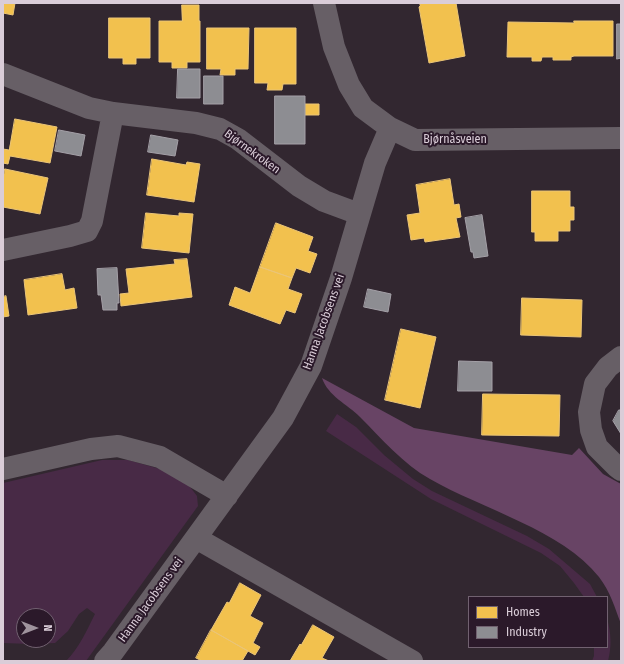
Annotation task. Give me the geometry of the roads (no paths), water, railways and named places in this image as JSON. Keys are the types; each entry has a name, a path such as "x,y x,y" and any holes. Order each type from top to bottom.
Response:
{"street":[{"name":"Bjørnåsveien","path":"324,3 334,47 349,85 363,108 390,128 415,140 621,138"},
{"name":"Bjørnekroken","path":"3,74 89,108 113,113 196,123 220,129 238,139 299,186 324,202 359,214"},
{"path":"3,250 70,236 86,231 92,222 113,113"},
{"name":"Hanna Jacobsens vei","path":"105,661 283,418 311,366 341,278 375,163 390,128"},
{"path":"621,357 608,367 595,384 589,412 591,430 597,447 621,470"},
{"path":"3,469 91,449 118,446 160,457 227,496"},
{"path":"196,538 412,661"}]}
